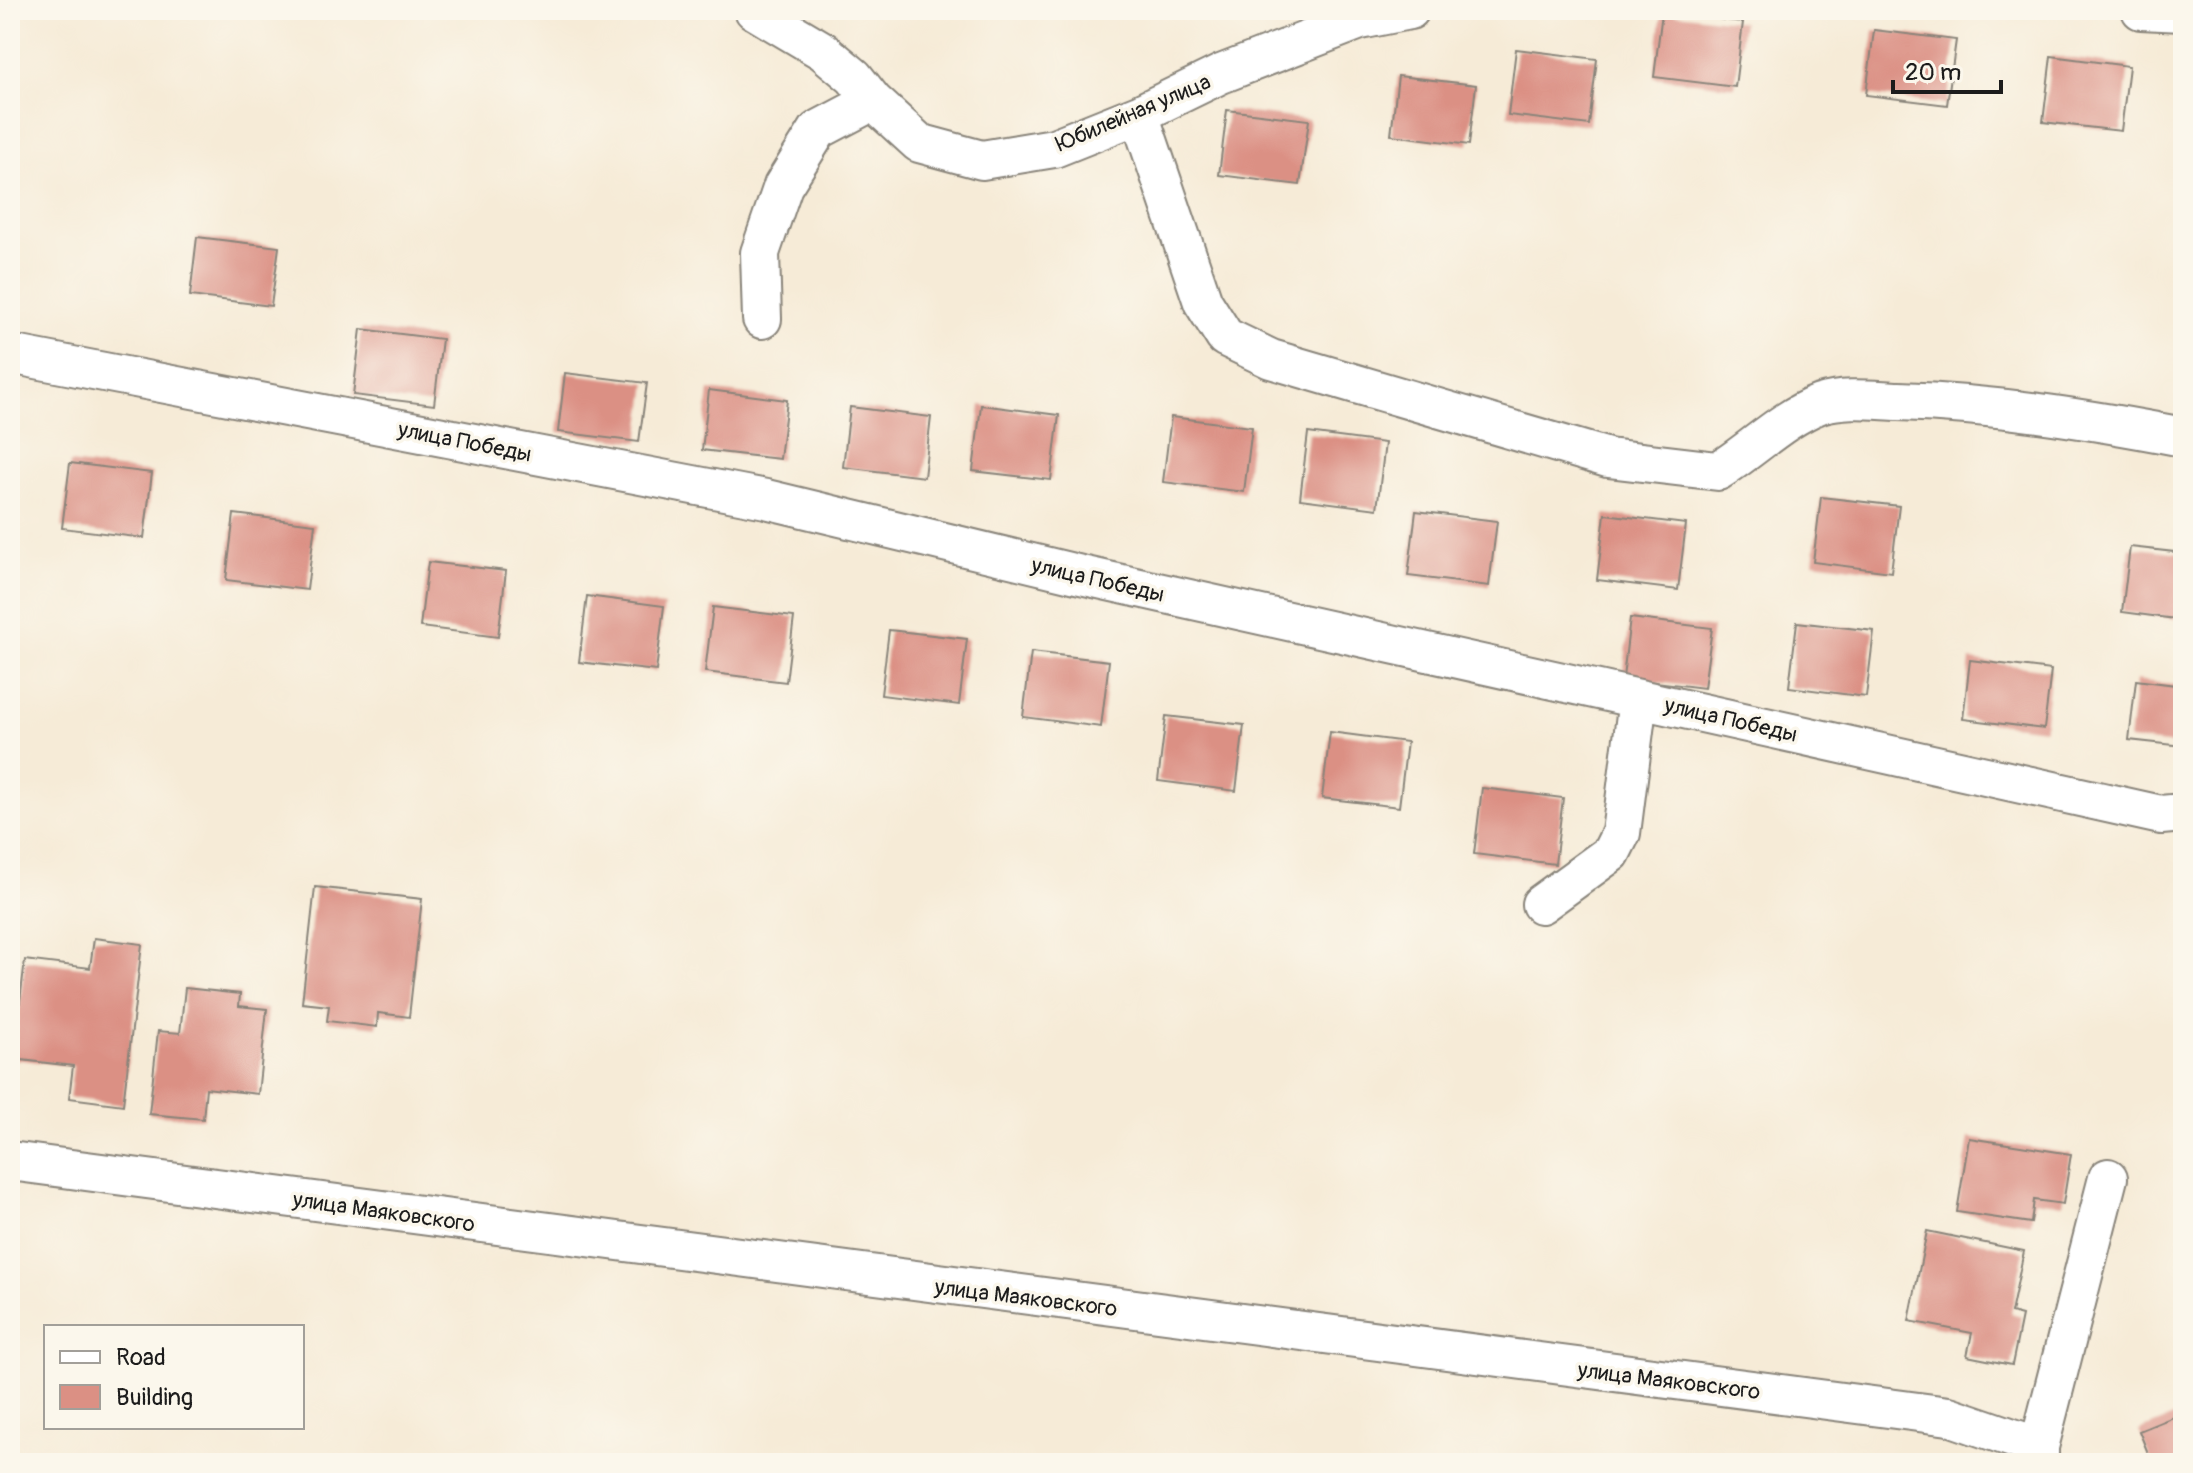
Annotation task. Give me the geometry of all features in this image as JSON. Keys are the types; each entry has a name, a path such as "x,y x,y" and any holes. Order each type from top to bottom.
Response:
{"street":[{"name":"Юбилейная улица","path":"754,10 823,51 854,77 873,101 919,143 982,160 1054,148 1139,114 1344,15 1410,10"},
{"path":"2141,10 2183,12"},
{"path":"762,319 760,253 783,186 818,130 873,101"},
{"path":"1139,114 1203,302 1225,337 1271,359 1608,458 1718,471 1820,405 1853,399 1957,403 2080,418 2183,437"},
{"name":"улица Победы","path":"10,354 766,499 1081,575 2161,815 2183,813"},
{"path":"1541,904 1611,853 1621,833 1638,699"},
{"name":"улица Маяковского","path":"10,1161 1949,1416 2039,1455"},
{"path":"2039,1455 2108,1178"}],"building":[{"path":"1662,12 1743,22 1735,87 1654,77"},
{"path":"1874,30 1956,40 1947,105 1866,95"},
{"path":"1516,49 1597,59 1589,125 1508,115"},
{"path":"2051,56 2129,66 2121,131 2043,122"},
{"path":"1398,76 1476,85 1469,145 1391,135"},
{"path":"1227,110 1309,120 1300,185 1219,175"},
{"path":"197,237 279,247 271,306 190,296"},
{"path":"361,329 442,339 434,405 353,395"},
{"path":"565,373 647,383 639,442 558,432"},
{"path":"709,390 787,400 780,459 702,450"},
{"path":"981,405 1059,415 1051,480 973,471"},
{"path":"850,407 931,417 924,477 843,467"},
{"path":"1171,417 1252,427 1244,492 1163,482"},
{"path":"1308,433 1385,443 1377,509 1300,499"},
{"path":"70,463 152,473 144,538 62,528"},
{"path":"1821,497 1899,506 1891,572 1813,562"},
{"path":"1416,511 1497,521 1489,586 1408,576"},
{"path":"234,514 315,524 307,590 226,580"},
{"path":"1605,514 1686,524 1678,590 1597,580"},
{"path":"2130,547 2183,553 2183,620 2122,612"},
{"path":"428,562 506,571 498,637 420,627"},
{"path":"587,596 664,606 656,671 579,662"},
{"path":"713,607 794,617 786,682 705,672"},
{"path":"1630,618 1712,628 1704,688 1623,678"},
{"path":"1797,622 1874,631 1866,697 1789,687"},
{"path":"889,630 967,639 959,705 881,695"},
{"path":"1031,652 1109,661 1101,727 1023,717"},
{"path":"1970,660 2051,670 2044,729 1963,719"},
{"path":"2136,680 2183,686 2183,746 2129,740"},
{"path":"1166,716 1244,725 1236,791 1158,781"},
{"path":"1330,732 1407,742 1399,807 1322,798"},
{"path":"1482,788 1563,798 1555,864 1474,854"},
{"path":"315,887 422,899 409,1017 378,1013 377,1027 327,1021 329,1006 302,1003"},
{"path":"94,938 142,944 123,1105 69,1098 73,1066 13,1059 25,960 90,968"},
{"path":"185,988 240,994 239,1006 267,1009 258,1094 206,1088 203,1119 149,1114 158,1031 180,1033"},
{"path":"1969,1138 2071,1154 2063,1204 2034,1200 2031,1223 1957,1212"},
{"path":"1927,1231 2024,1251 2011,1313 2022,1316 2012,1365 1967,1356 1972,1333 1909,1321"},
{"path":"2183,1413 2183,1463 2152,1463 2139,1431"}]}
